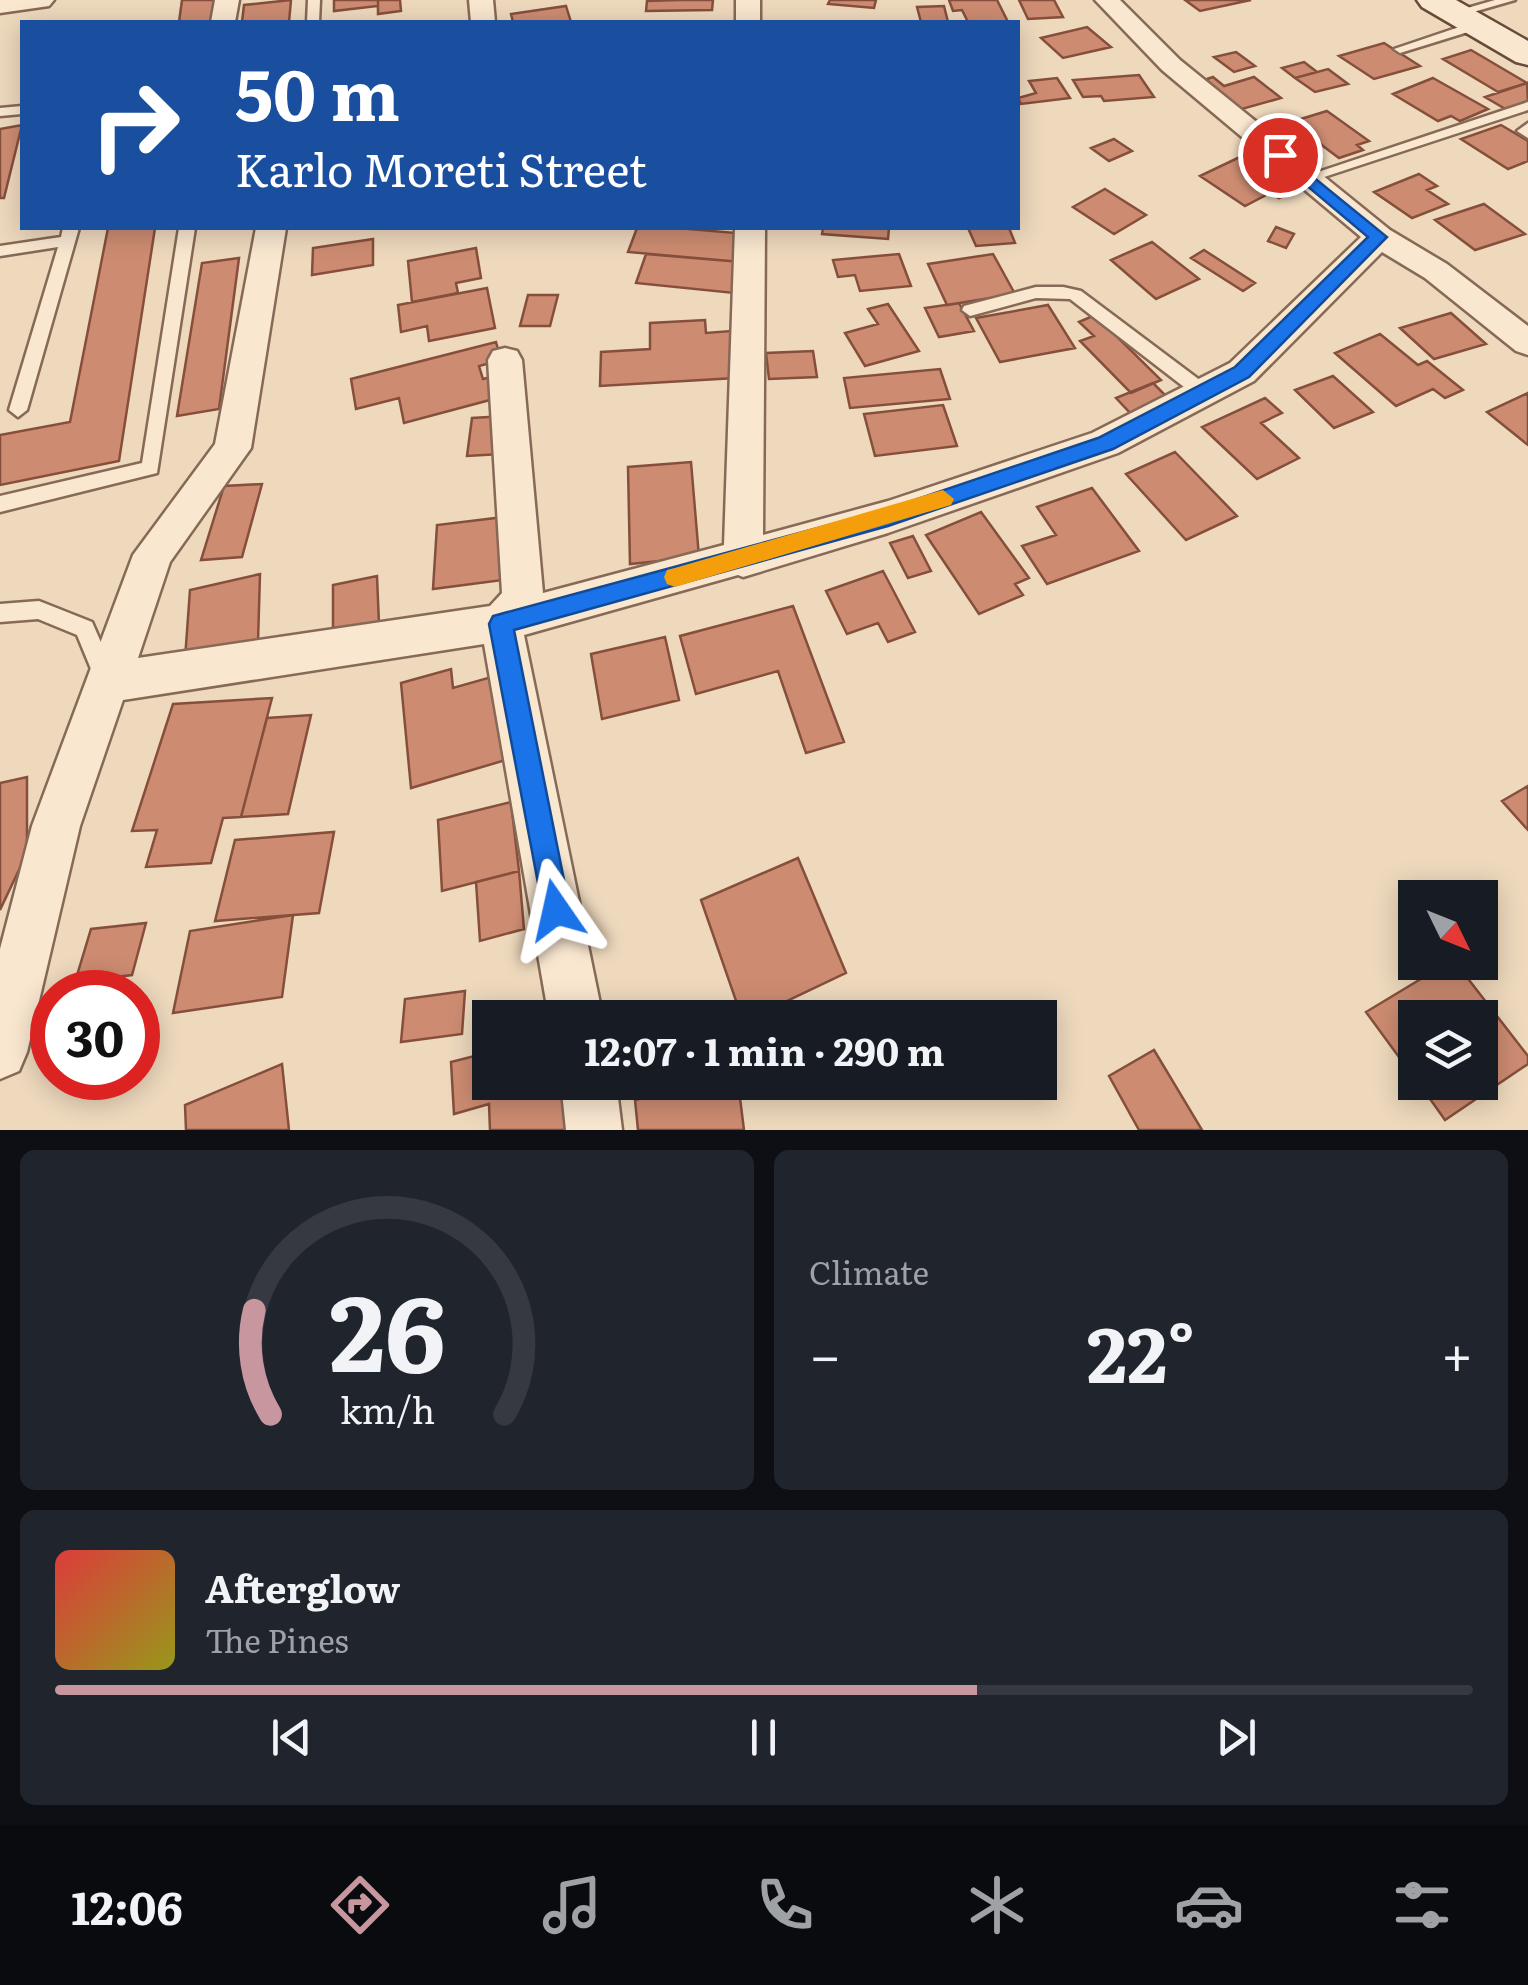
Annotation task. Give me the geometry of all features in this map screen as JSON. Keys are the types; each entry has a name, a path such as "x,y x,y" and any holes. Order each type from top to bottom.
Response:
{"main road":[{"path":"1456,13 1528,55"}],"street":[{"path":"0,4 39,0"},
{"path":"1107,0 1171,66 1379,237 1436,271 1528,343"},
{"path":"0,1052 56,826 152,554 233,448 271,230"},
{"path":"743,560 750,230"},
{"path":"108,682 501,624 888,518 1106,443 1242,372 1379,237"},
{"path":"501,624 524,599 505,360"},
{"path":"501,624 573,1000"},
{"path":"590,1100 594,1130"}],"lane":[{"path":"1400,49 1456,13 1509,0"},
{"path":"1307,178 1528,106"},
{"path":"0,504 150,468 188,230"},
{"path":"0,250 68,234 18,410"},
{"path":"970,310 1046,292 1062,290 1075,294 1204,392"},
{"path":"0,613 40,610 85,629 108,682"}],"building":[{"path":"182,0 214,0 211,20 179,20"},
{"path":"291,0 289,20 242,20 244,5"},
{"path":"334,0 378,0 378,6 334,11"},
{"path":"378,0 400,0 401,11 378,14"},
{"path":"713,0 712,10 646,11 647,1"},
{"path":"830,0 876,0 874,8 828,4"},
{"path":"949,0 997,0 1007,20 967,20 962,10 953,11"},
{"path":"1019,0 1054,0 1063,17 1028,19"},
{"path":"1185,0 1251,0 1200,11"},
{"path":"566,6 570,20 512,20 511,14"},
{"path":"944,6 948,20 920,20 917,7"},
{"path":"1087,27 1111,47 1063,58 1041,38"},
{"path":"1384,43 1420,66 1374,79 1339,56"},
{"path":"1471,50 1527,83 1498,92 1443,59"},
{"path":"1236,52 1255,66 1234,72 1214,57"},
{"path":"1304,62 1317,72 1295,78 1282,68"},
{"path":"1328,69 1348,84 1315,92 1295,78"},
{"path":"1139,75 1154,97 1104,101 1101,96 1083,97 1073,80"},
{"path":"1213,77 1224,86 1254,77 1281,98 1242,109 1204,80"},
{"path":"1057,78 1070,98 1021,104 1020,97 1036,93 1029,81"},
{"path":"1433,78 1488,109 1460,121 1451,116 1438,121 1393,94"},
{"path":"1527,83 1528,103 1507,110 1485,97"},
{"path":"1327,111 1369,141 1357,145 1363,150 1339,158 1291,122"},
{"path":"20,125 4,198 0,198 0,129"},
{"path":"1501,125 1528,141 1528,161 1508,169 1461,139"},
{"path":"1114,139 1132,151 1109,161 1091,148"},
{"path":"1244,155 1298,189 1279,198 1270,193 1245,206 1200,176"},
{"path":"1419,174 1437,186 1427,190 1448,204 1412,218 1374,192"},
{"path":"1105,189 1146,215 1114,234 1073,207"},
{"path":"1484,204 1525,234 1475,250 1435,220"},
{"path":"1276,227 1294,234 1286,248 1268,241"},
{"path":"108,230 155,230 119,461 0,485 0,435 70,422"},
{"path":"636,230 748,234 741,262 628,252"},
{"path":"823,230 889,230 888,239 822,234"},
{"path":"969,230 1010,230 1015,243 976,246"},
{"path":"373,239 373,265 312,275 313,248"},
{"path":"1152,242 1199,279 1156,299 1111,260"},
{"path":"476,248 481,278 456,283 458,293 412,302 408,261"},
{"path":"1204,250 1255,283 1243,291 1191,258"},
{"path":"646,254 741,262 734,293 636,283"},
{"path":"899,254 911,286 860,291 855,275 838,277 833,260"},
{"path":"993,254 1015,294 947,305 928,264"},
{"path":"239,258 219,409 177,416 202,263"},
{"path":"487,288 495,328 429,341 427,326 401,332 398,305"},
{"path":"528,295 558,295 550,326 520,326"},
{"path":"959,303 974,331 939,337 925,308"},
{"path":"888,304 919,351 865,366 845,333 878,324 868,309"},
{"path":"1048,305 1075,348 1000,362 976,318"},
{"path":"1451,313 1486,344 1434,359 1400,328"},
{"path":"1095,315 1161,380 1131,393 1080,341 1094,336 1079,322"},
{"path":"705,320 706,333 731,331 735,378 600,386 601,352 650,349 650,323"},
{"path":"1380,334 1418,365 1427,361 1463,390 1445,398 1433,389 1396,406 1335,353"},
{"path":"496,342 501,360 479,366 483,379 495,376 501,397 404,423 399,398 356,409 351,379"},
{"path":"813,351 817,377 769,379 766,353"},
{"path":"940,369 950,399 850,408 844,378"},
{"path":"1333,376 1373,412 1334,428 1295,390"},
{"path":"1153,383 1170,400 1133,416 1116,398"},
{"path":"1528,393 1528,445 1487,412"},
{"path":"1265,398 1282,413 1261,423 1299,458 1257,479 1202,427"},
{"path":"943,405 957,446 875,456 864,414"},
{"path":"505,416 501,454 467,456 472,418"},
{"path":"1175,452 1237,516 1186,540 1126,474"},
{"path":"691,462 699,557 630,564 628,467"},
{"path":"262,484 242,557 201,560 224,486"},
{"path":"1092,488 1139,551 1047,584 1022,546 1056,535 1037,507"},
{"path":"981,512 1029,578 1015,584 1023,595 979,614 926,535"},
{"path":"504,517 503,580 433,589 437,525"},
{"path":"913,536 931,571 908,578 890,543"},
{"path":"883,571 915,632 888,642 878,623 847,634 826,591"},
{"path":"260,574 258,642 185,659 190,590"},
{"path":"377,576 379,624 333,634 333,585"},
{"path":"793,606 844,742 806,753 778,671 696,694 680,636"},
{"path":"665,637 679,700 602,719 591,654"},
{"path":"451,669 453,688 495,676 509,759 411,788 401,683"},
{"path":"272,698 241,817 223,818 211,863 146,867 157,830 132,831 173,704"},
{"path":"311,715 288,814 241,817 267,718"},
{"path":"27,777 27,853 0,910 0,783"},
{"path":"1528,786 1528,830 1502,801"},
{"path":"511,802 519,871 442,891 438,820"},
{"path":"334,832 319,913 215,921 235,840"},
{"path":"798,858 846,973 789,1000 736,1000 701,900"},
{"path":"519,871 524,929 480,941 476,882"},
{"path":"293,915 282,997 173,1013 190,931"},
{"path":"146,923 133,970 79,970 91,929"},
{"path":"1419,980 1469,980 1485,1000 1398,1000 1398,1056 1366,1012"},
{"path":"465,991 462,1034 401,1042 405,999"},
{"path":"1498,1017 1528,1056 1528,1064 1498,1084"},
{"path":"1154,1050 1202,1130 1139,1130 1109,1076"},
{"path":"472,1057 472,1100 575,1100 578,1130 490,1130 489,1104 454,1114 451,1062"},
{"path":"282,1064 289,1130 186,1130 185,1105"},
{"path":"635,1100 740,1100 744,1130 638,1130"},
{"path":"1431,1100 1475,1100 1445,1120"}],"slow traffic":[{"path":"675,577 943,499"}],"route":[{"path":"556,910 501,624 888,518 1106,443 1242,372 1379,237 1280,155"}]}
